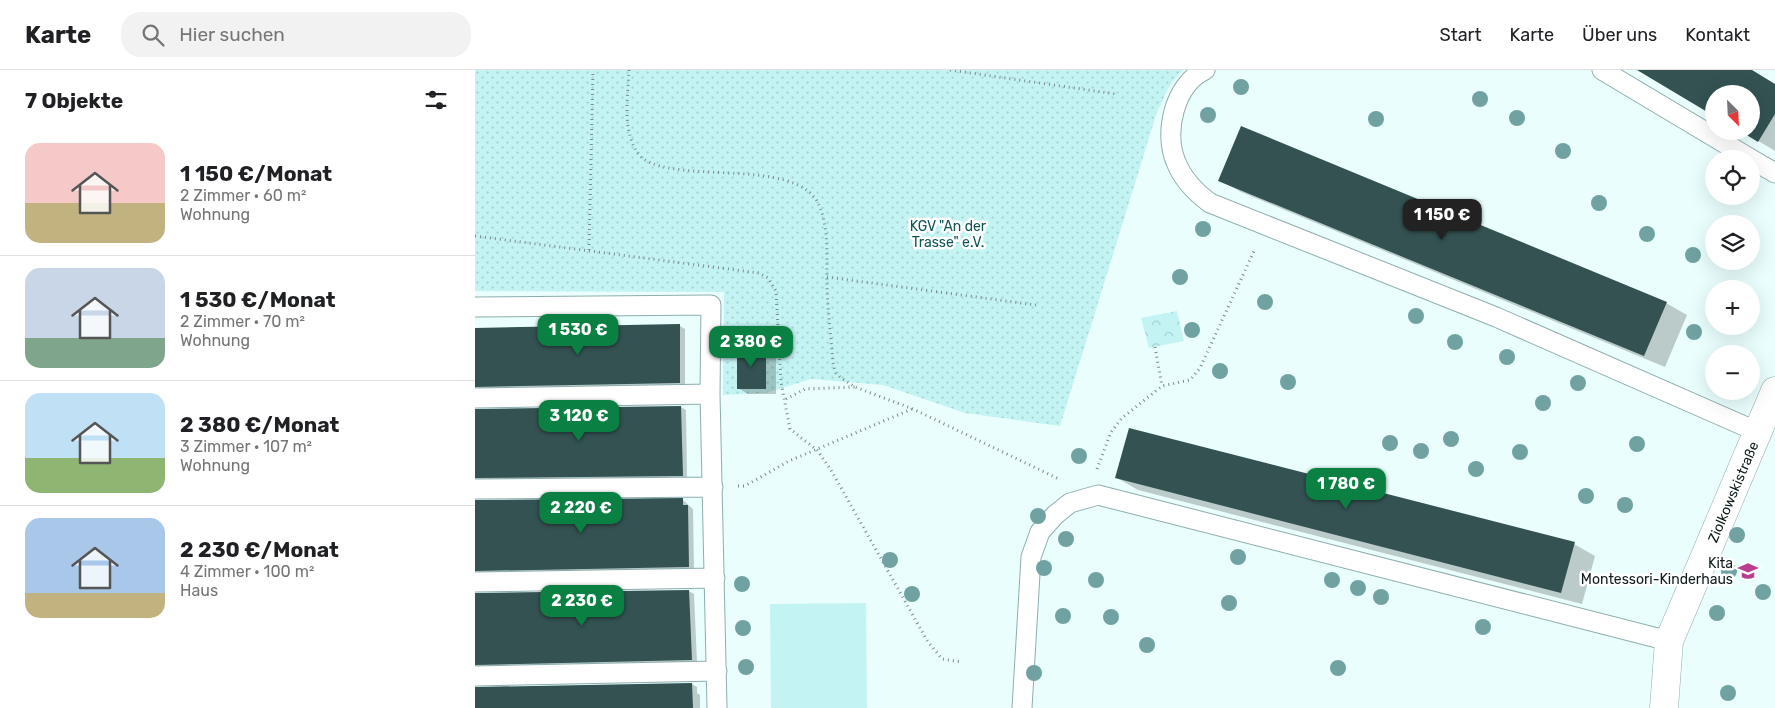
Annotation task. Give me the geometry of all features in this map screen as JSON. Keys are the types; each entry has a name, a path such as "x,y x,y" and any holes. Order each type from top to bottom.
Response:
{"street":[{"name":"Ziolkowskistraße","path":"1664,708 1669,641 1775,391"}],"lane":[{"path":"1205,70 1186,87 1177,99 1171,142 1175,161 1184,177 1195,192 1210,203 1496,317 1758,432"},
{"path":"1602,70 1736,150"},
{"path":"1760,164 1775,173"},
{"path":"475,307 711,305 710,394 717,708"},
{"path":"475,398 710,394"},
{"path":"475,489 713,487"},
{"path":"1022,708 1031,557 1040,532 1055,515 1070,503 1098,495 1669,641"},
{"path":"475,582 715,578"},
{"path":"475,676 717,671"}],"path":[{"path":"589,250 593,70"},
{"path":"629,70 627,115 630,137 636,152 642,158 662,167 759,175 797,184 810,191 819,204 826,229 827,277 833,363 836,373 841,378 855,386 913,409 1065,482 1084,498 1111,432 1122,418 1162,386 1190,380 1200,368 1255,249"},
{"path":"950,70 1116,94"},
{"path":"475,236 759,273 768,278 776,291 781,382 786,399 790,429 817,450 831,470 928,642 942,659 962,662"},
{"path":"827,277 1036,305"},
{"path":"1155,347 1162,386"},
{"path":"786,399 805,389 855,386"},
{"path":"745,486 789,461 913,409"}],"green space":[{"name":"KGV \"An der Trasse\" e.V.","path":"475,70 1183,70 1170,85 1157,112 1060,426 965,413 883,385 811,379 766,393 723,395 724,292 475,291"},
{"path":"1177,311 1184,341 1149,348 1141,318"},
{"path":"866,603 867,708 771,708 770,604"}],"building":[{"path":"1637,70 1752,70 1775,84 1775,114 1760,139 1760,85 1705,85 1705,111"},
{"path":"1241,126 1667,302 1644,356 1218,181"},
{"path":"680,324 680,383 475,387 475,328"},
{"path":"737,347 766,347 766,389 737,389"},
{"path":"681,406 683,476 475,478 475,409"},
{"path":"1129,428 1575,542 1561,593 1115,478"},
{"path":"683,498 683,505 688,505 689,567 475,571 475,500"},
{"path":"689,590 692,660 475,665 475,593"},
{"path":"692,683 693,708 475,708 475,687"}],"place":[{"name":"Kita Montessori-Kinderhaus","path":"1748,571"}]}
